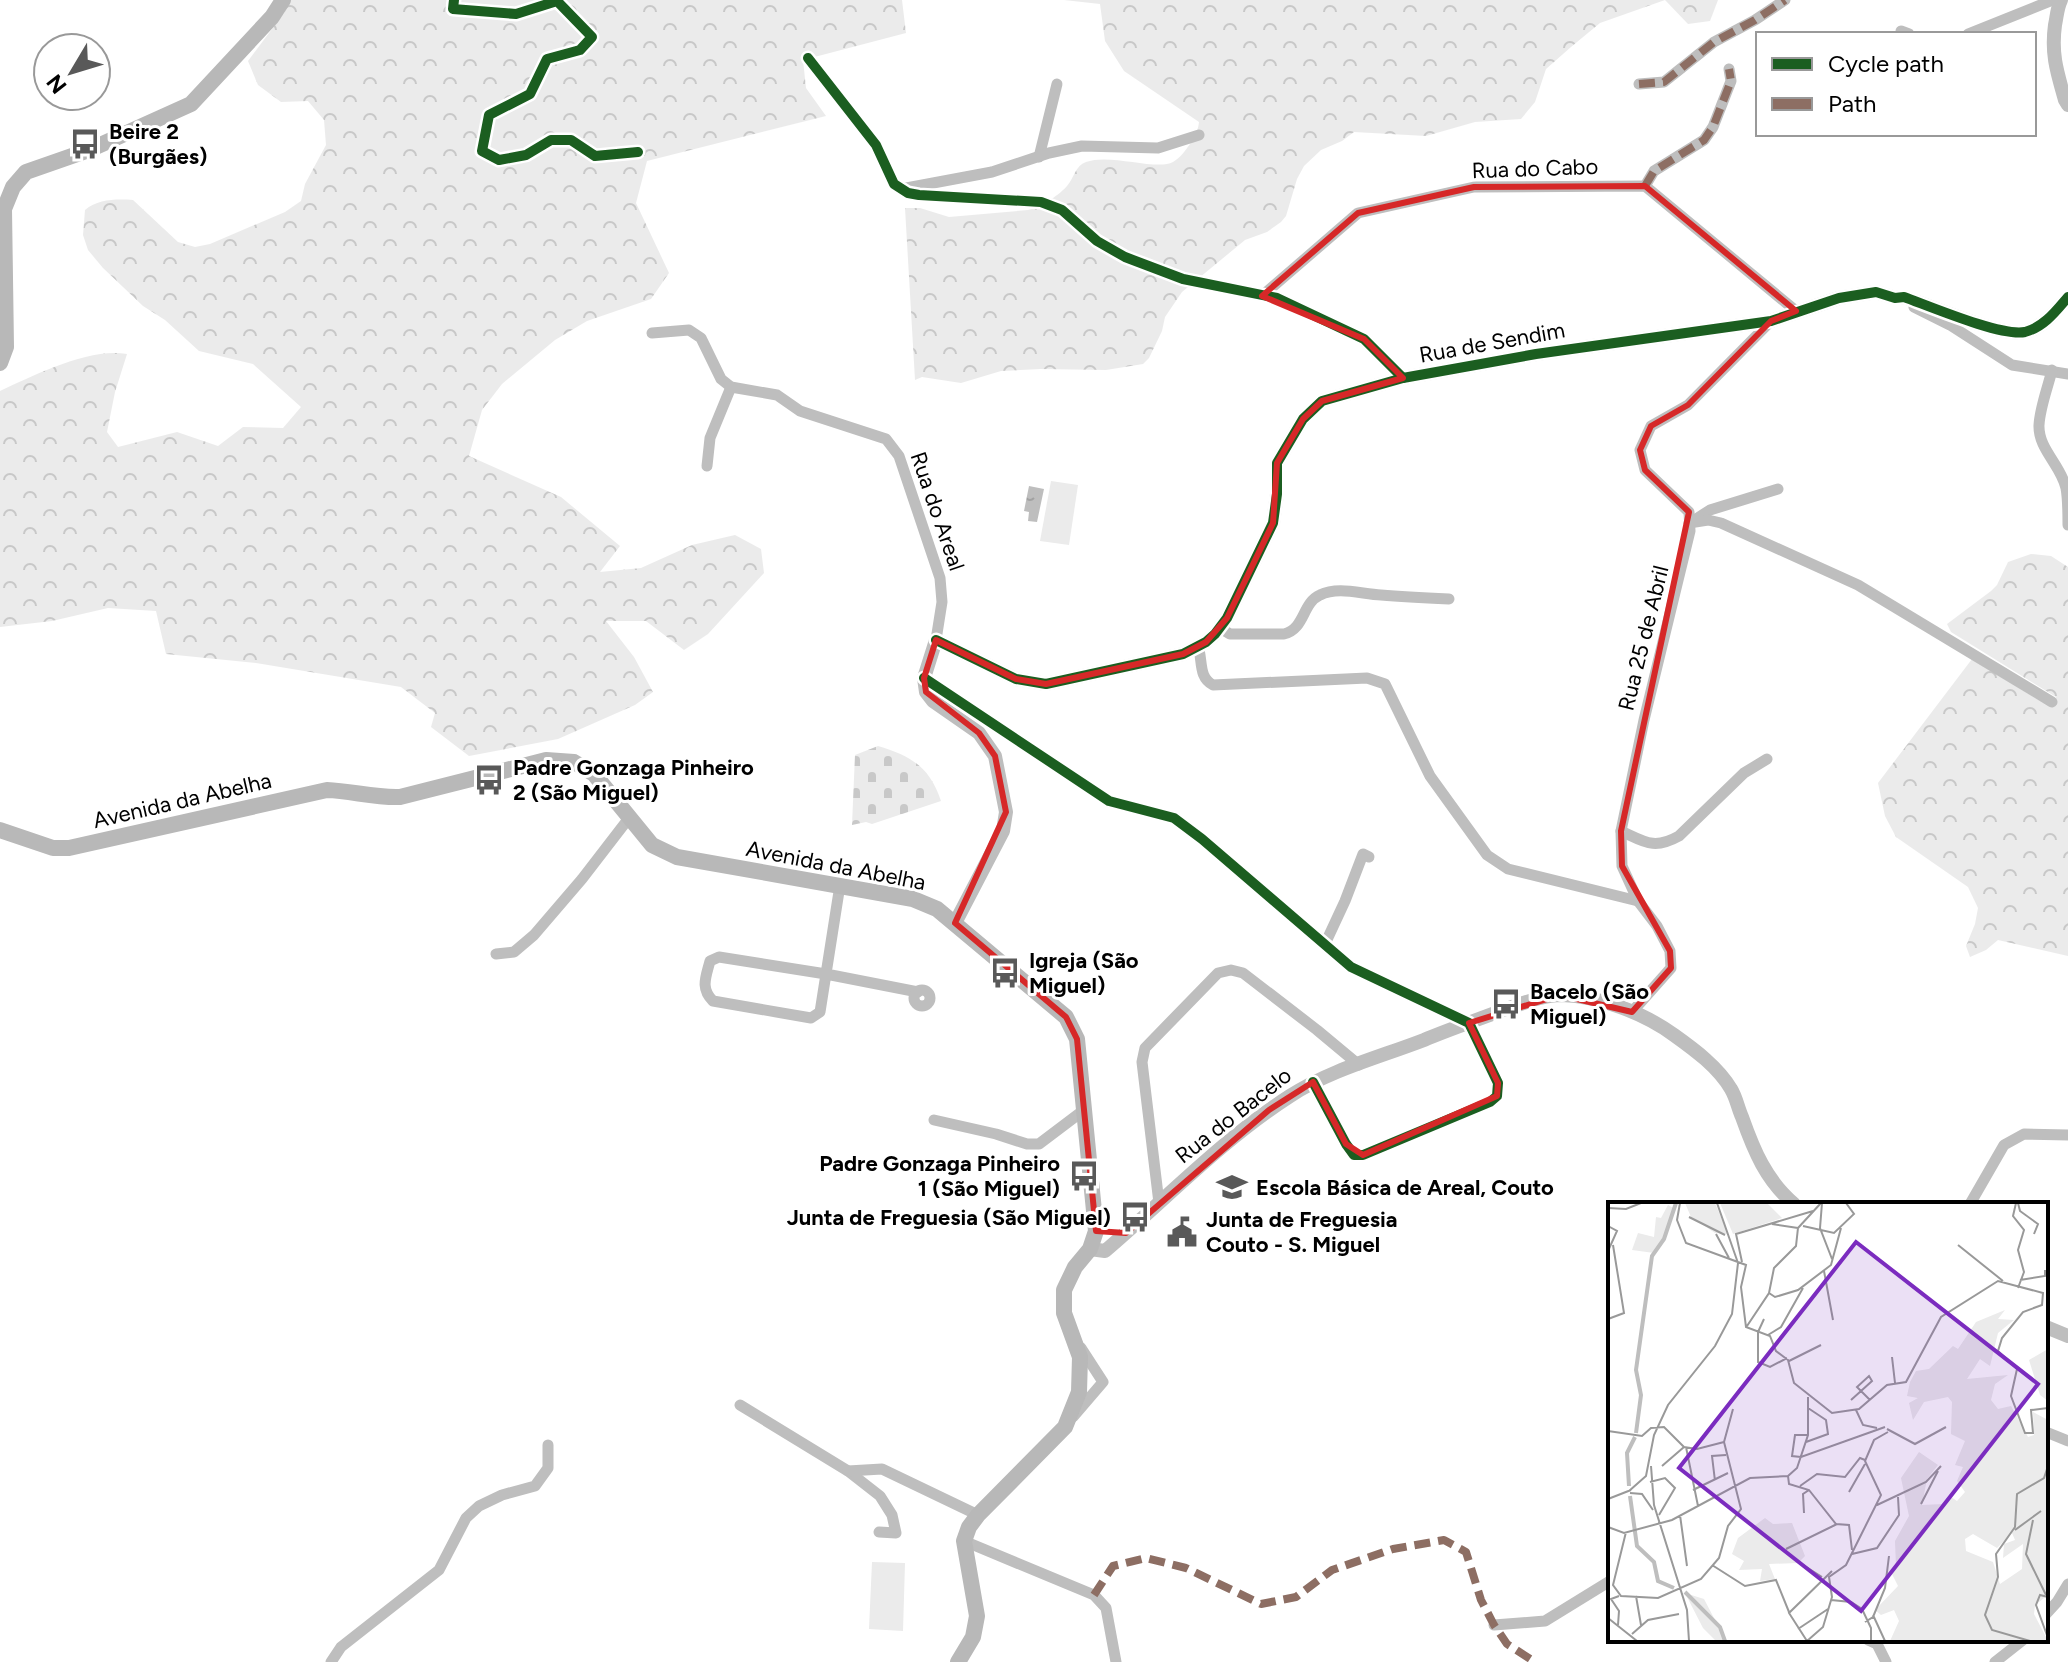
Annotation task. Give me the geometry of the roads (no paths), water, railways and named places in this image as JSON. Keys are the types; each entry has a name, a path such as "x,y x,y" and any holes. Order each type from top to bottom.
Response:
{"main road":[{"path":"0,363 6,347 4,209 13,187 26,172 89,150 191,104 272,17 283,0"},
{"name":"Avenida da Abelha","path":"0,830 53,848 69,848 327,790 400,797 546,760 574,762 594,774 652,845 677,857 913,899 937,909 1066,1017 1077,1039 1096,1231 1090,1249 1075,1267 1064,1290 1064,1313 1080,1357 1079,1392 1065,1427 978,1515 964,1541"},
{"path":"958,1662 973,1637 977,1616 964,1541"}],"street":[{"path":"1639,84 1664,82 1714,42 1785,0"},
{"path":"1973,32 2053,0"},
{"path":"2061,0 2053,45 2055,64 2068,105"},
{"path":"808,58 876,145 890,178 900,189 919,195 1051,204 1097,241 1125,257 1183,279 1277,298 1364,339 1403,378"},
{"path":"1729,69 1731,81 1713,127 1704,140 1654,171 1645,186 1796,311"},
{"path":"1039,157 1057,84"},
{"path":"900,189 992,172 1082,146 1158,148 1199,135"},
{"name":"Rua do Cabo","path":"1262,296 1358,213 1474,187 1645,186"},
{"name":"Rua de Sendim","path":"936,640 1016,679 1046,684 1183,654 1198,646 1215,634 1227,618 1273,523 1277,463 1303,419 1322,401 1403,378 1536,354 1771,321 1839,298 1876,292 1895,298 1904,297 2012,333 2043,324 2068,297"},
{"path":"1895,298 1950,325 2012,365 2068,374"},
{"path":"1689,523 1689,512 1645,470 1640,450 1651,426 1688,405 1771,321"},
{"path":"652,333 689,330 701,338 721,379 731,387 710,438 707,466"},
{"path":"2052,370 2039,426 2047,453 2067,488 2068,525"},
{"name":"Rua do Areal","path":"731,387 777,395 800,411 886,439 899,456 940,578 942,602 936,640 924,678"},
{"path":"1689,523 1710,510 1778,489"},
{"path":"1689,523 1708,520 1721,523 1858,585 2052,702"},
{"name":"Rua 25 de Abril","path":"1632,1012 1671,968 1670,951 1657,926 1638,901 1622,866 1621,831 1644,720 1690,531 1689,523"},
{"path":"1220,628 1230,634 1292,632 1311,600 1322,593 1336,590 1449,599"},
{"path":"1198,646 1202,673 1206,681 1213,685 1367,678 1385,684 1430,776 1487,855 1508,869 1638,901"},
{"path":"924,678 926,692 933,701 979,733 995,756 1006,812 1003,831 955,923"},
{"path":"924,678 1109,801 1174,818 1351,967 1469,1023 1498,1083 1497,1096 1490,1102 1363,1155 1354,1155 1313,1082"},
{"path":"1621,831 1654,845 1666,843 1679,836 1744,773 1767,759"},
{"path":"496,954 514,952 534,935 629,818"},
{"path":"1325,944 1363,854 1369,857"},
{"path":"840,885 826,974 820,1012 811,1018 713,1001 706,994 704,987 710,961 719,957 826,974 918,992"},
{"path":"1159,1203 1142,1062 1145,1048 1218,973 1231,970 1243,973 1359,1065"},
{"name":"Rua do Bacelo","path":"1090,1249 1105,1251 1269,1110 1313,1082 1542,997 1560,995 1632,1012 1673,1033 1720,1074 1732,1090 1766,1174 1792,1202"},
{"path":"934,1120 1027,1144 1039,1144 1084,1110"},
{"path":"1971,1202 2004,1145 2024,1134 2068,1135"},
{"path":"1096,1231 1126,1233"},
{"path":"2048,1328 2068,1336"},
{"path":"1065,1427 1103,1382 1073,1337"},
{"path":"740,1405 848,1471 880,1496 892,1515 896,1533 879,1532"},
{"path":"2048,1433 2068,1441"},
{"path":"331,1662 341,1647 439,1570 466,1518 479,1506 502,1495 535,1486 548,1468 548,1445"},
{"path":"848,1471 882,1469 978,1515"},
{"path":"964,1541 1094,1595 1106,1608 1116,1662"},
{"path":"1494,1625 1545,1621 1608,1582"},
{"path":"2048,1612 2068,1584"},
{"path":"1872,1642 1882,1651 1886,1662"},
{"path":"1995,1662 2020,1642"}],"water":[{"path":"1029,486 1044,489 1037,522 1028,521 1029,512 1024,511"}],"place":[{"name":"Beire 2 (Burgães)","path":"85,144"},
{"name":"Padre Gonzaga Pinheiro 2 (São Miguel)","path":"489,780"},
{"name":"Igreja (São Miguel)","path":"1005,973"},
{"name":"Bacelo (São Miguel)","path":"1506,1004"},
{"name":"Padre Gonzaga Pinheiro 1 (São Miguel)","path":"1084,1176"},
{"name":"Escola Básica de Areal, Couto","path":"1232,1187"},
{"name":"Junta de Freguesia (São Miguel)","path":"1135,1217"},
{"name":"Junta de Freguesia Couto - S. Miguel","path":"1182,1232"}]}
